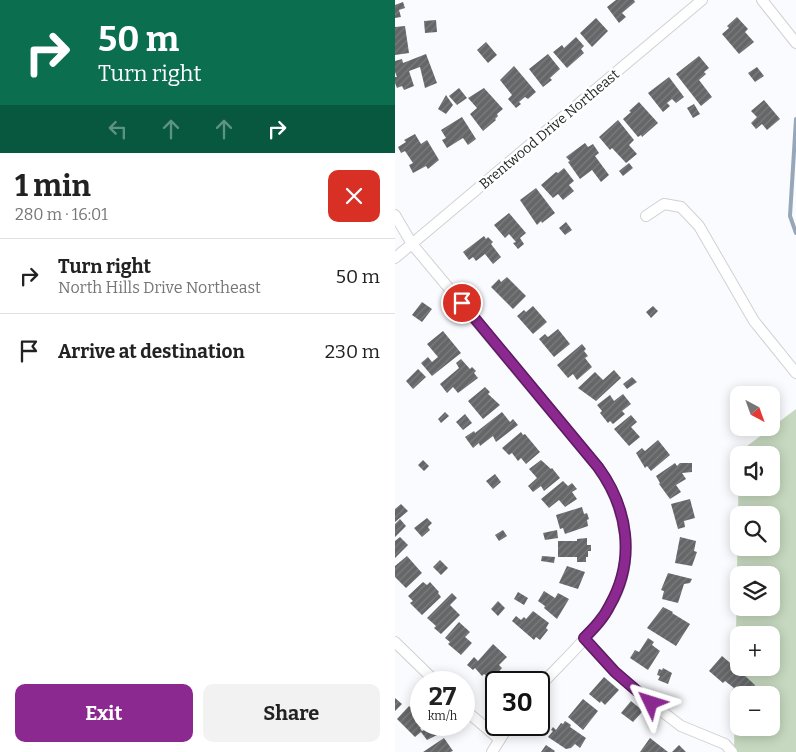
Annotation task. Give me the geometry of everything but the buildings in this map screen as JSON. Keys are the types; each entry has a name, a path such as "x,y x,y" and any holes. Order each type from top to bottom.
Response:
{"street":[{"name":"Brentwood Drive Northeast","path":"395,258 702,0"},
{"path":"762,0 796,44"},
{"path":"646,216 664,204 681,207 699,226 754,321 796,373"},
{"path":"395,215 412,244 598,467 615,494 622,512 626,550 624,569 618,588 610,605 599,621 550,675"},
{"path":"584,638 615,672 658,709 681,726 725,744 732,752"},
{"path":"395,642 425,671"},
{"path":"475,718 499,739"},
{"path":"492,752 501,736"}],"green space":[{"path":"796,409 796,752 734,752 734,736 780,736 780,686 735,686 735,676 780,676 780,626 736,626 736,616 780,616 780,566 737,566 737,556 780,556 780,506 738,506 738,496 780,496 780,446 747,446 760,436 780,436 780,421"}],"waterway":[{"path":"796,119 790,216 796,233"}],"route":[{"path":"462,303 598,467 615,494 622,512 625,531 624,569 610,605 584,638 615,672 651,703"}]}
